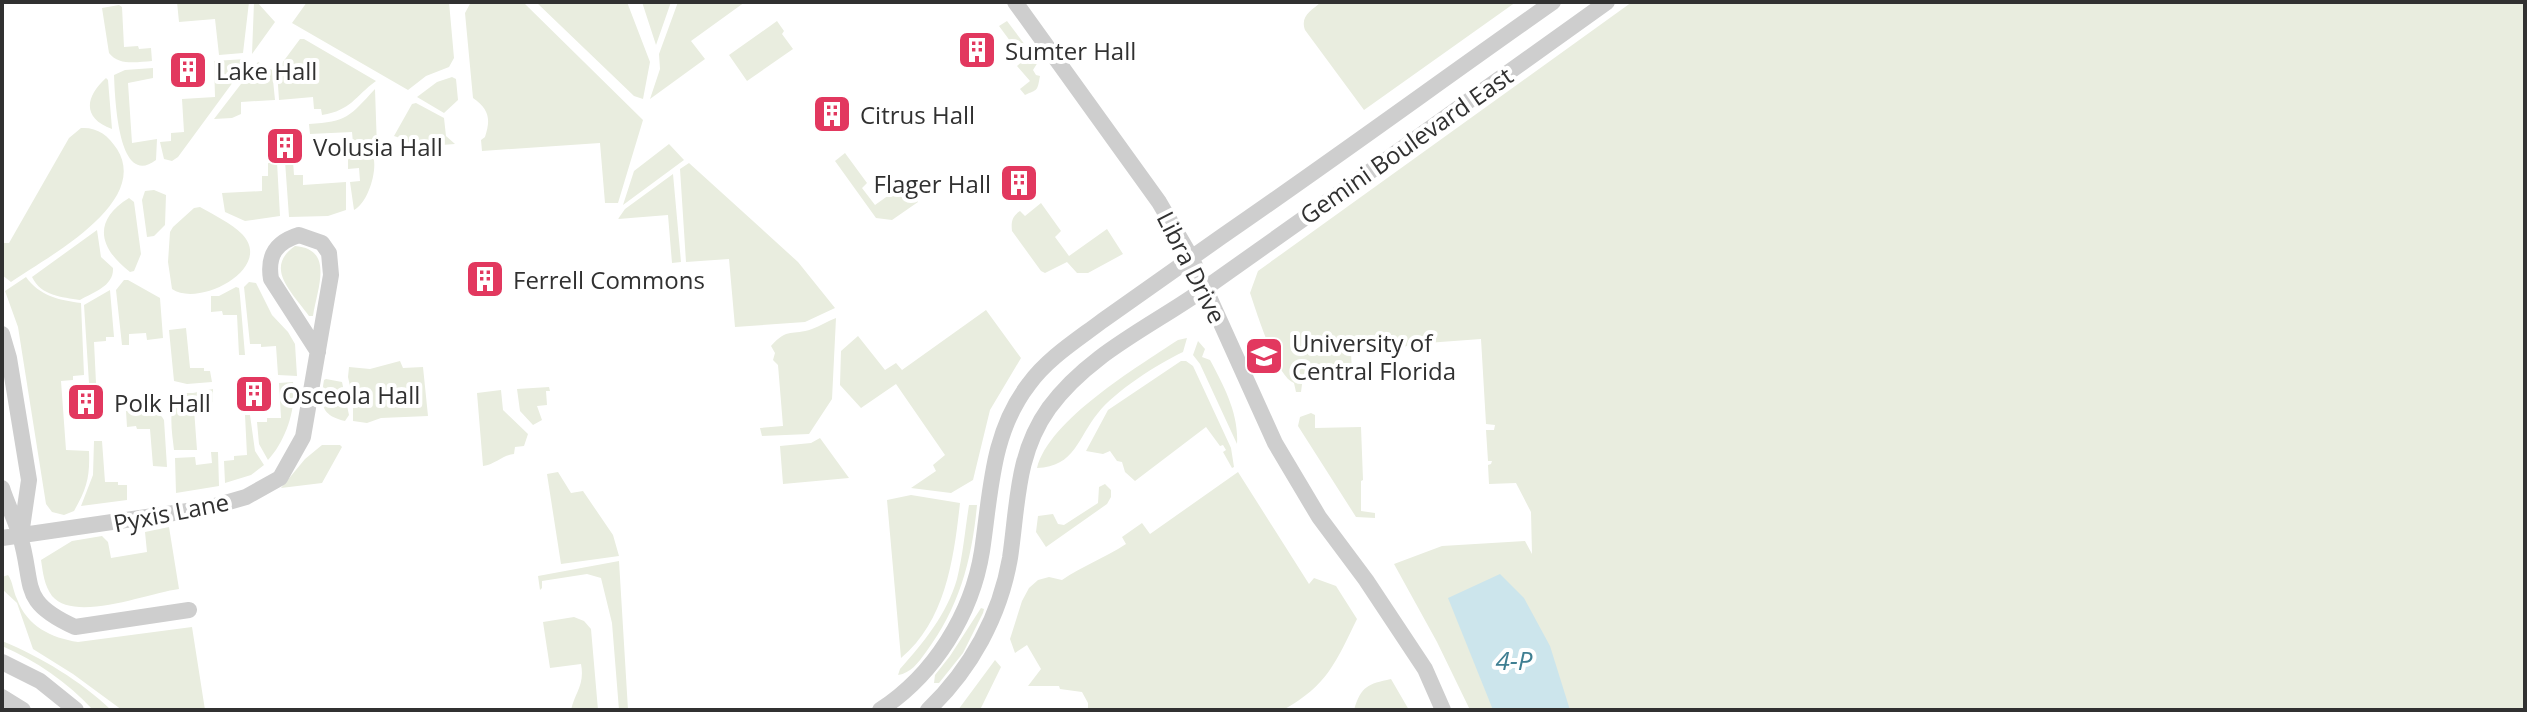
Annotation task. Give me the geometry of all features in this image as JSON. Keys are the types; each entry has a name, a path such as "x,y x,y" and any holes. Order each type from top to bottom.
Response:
{"street":[{"name":"Libra Drive","path":"1015,2 1159,202 1191,257 1275,443 1319,517 1366,580 1425,669 1443,710"},
{"name":"Gemini Boulevard East","path":"880,710 934,662 967,602 981,554 999,440 1011,411 1029,383 1050,360 1553,2"},
{"name":"Gemini Boulevard East","path":"928,710 959,676 977,650 993,615 1009,561 1023,461 1032,434 1065,389 1093,362 1205,289 1607,2"},
{"name":"Pyxis Lane","path":"2,538 208,508 246,497 280,478 303,437 318,352 331,264 329,253 322,243 299,235 278,245 271,255 269,268 271,279 318,352"},
{"path":"2,334 9,358 29,480 20,536"},
{"path":"2,488 20,536 30,589 40,607 75,627 189,610"},
{"name":"Pyxis Lane","path":"2,549 20,536"},
{"path":"981,554 1009,561"},
{"path":"2,662 40,681 71,706"},
{"path":"2,697 23,710"}],"shaded area":[{"path":"177,2 249,2 243,53 219,55 215,19 179,22"},
{"path":"254,2 275,22 252,54"},
{"path":"307,2 449,2 454,58 449,67 426,76 408,90 292,23"},
{"path":"471,2 523,2 643,120 618,203 605,203 600,143 482,151 481,140 485,137 488,120 485,110 473,98 465,13"},
{"path":"536,2 627,2 650,62 643,99 634,96"},
{"path":"642,2 671,2 656,45"},
{"path":"678,2 745,2 691,41 705,59 650,99 660,69 659,54"},
{"path":"1321,2 1516,2 1364,110 1305,30 1305,17"},
{"path":"1632,2 2525,2 2525,710 1470,710 1394,564 1442,546 1525,541 1532,554 1531,512 1516,483 1489,484 1488,465 1492,461 1488,461 1486,430 1494,430 1495,425 1486,424 1481,339 1413,344 1394,350 1390,343 1351,352 1352,372 1339,376 1303,377 1301,392 1296,392 1294,383 1287,378 1274,357 1250,293 1258,271"},
{"path":"122,7 124,47 151,48 152,61 123,62 109,53 102,8"},
{"path":"777,21 793,49 747,81 729,55"},
{"path":"1007,21 1038,62 1033,70 1040,76 1037,87 1025,95 1020,89 1030,81 1017,66 1024,60 999,26"},
{"path":"300,39 376,81 346,106 322,115 321,109 314,109 313,97 279,100 277,70"},
{"path":"246,59 247,63 178,157 172,161 164,159 160,142 171,141 171,133 184,132 182,99 215,97 214,61"},
{"path":"258,62 272,70 275,100 241,102 241,114 214,119"},
{"path":"153,68 153,78 128,83 132,143 157,139 156,160 143,166 133,162 121,136 114,75 125,70"},
{"path":"452,77 456,79 458,100 444,113 417,97 437,82"},
{"path":"106,78 112,129 95,119 90,106 94,92"},
{"path":"375,89 377,148 360,151 359,143 353,143 352,132 310,134 309,124 347,116"},
{"path":"416,103 444,118 446,136 455,144 401,148 403,139 394,136 412,104"},
{"path":"81,128 102,133 117,149 124,169 120,189 108,208 90,226 11,282 2,275 2,243 9,243 69,138"},
{"path":"669,144 684,160 623,205 634,171"},
{"path":"845,153 867,183 862,188 875,205 910,180 918,191 918,202 892,220 876,218 835,161"},
{"path":"373,156 371,186 364,201 354,210 350,182 360,181 359,168 348,169 348,158"},
{"path":"285,161 293,161 294,175 303,175 303,185 346,182 346,210 328,216 289,217"},
{"path":"277,162 280,216 245,221 225,212 222,193 262,191 262,176 268,176 268,163"},
{"path":"689,163 798,262 835,308 805,322 735,327 729,259 686,262 680,169"},
{"path":"673,174 681,262 672,263 668,215 618,219 625,209"},
{"path":"154,190 166,195 165,225 154,236 147,237 142,200 145,191"},
{"path":"129,198 134,202 141,254 134,271 130,272 112,254 104,235 109,216"},
{"path":"1041,203 1061,231 1055,237 1069,256 1107,229 1123,254 1088,273 1077,273 1067,262 1045,273 1041,271 1012,231 1012,225 1017,213 1020,211 1025,216"},
{"path":"200,207 242,234 250,247 249,260 230,281 215,289 184,293 172,289 168,262 170,232 194,208"},
{"path":"97,230 101,257 113,268 107,284 80,300 53,294 36,283 32,277"},
{"path":"295,246 315,254 319,262 320,283 313,316 309,316 289,290 281,272 281,263"},
{"path":"26,277 37,289 50,296 81,303 84,375 61,381 66,450 89,451 89,468 87,482 74,511 64,515 52,512 46,504 18,327 5,291"},
{"path":"124,280 160,298 163,338 147,340 146,333 129,334 129,345 122,345 116,290"},
{"path":"249,282 256,283 272,315 295,344 297,376 278,375 276,346 250,344 244,287"},
{"path":"239,288 245,355 239,355 237,315 211,312 211,296 219,296"},
{"path":"110,290 114,337 94,342 96,383 89,383 84,305"},
{"path":"986,310 1021,358 990,410 973,480 951,493 911,488 936,471 933,465 945,455 896,384 861,408 840,385 841,351 858,336 885,370 896,363 902,370"},
{"path":"836,318 832,399 809,434 762,436 760,428 783,426 778,365 773,360 775,353 771,346 786,334 812,329"},
{"path":"186,328 190,368 210,371 212,382 187,384 174,381 169,330"},
{"path":"1187,338 1183,352 1138,379 1105,405 1068,456 1050,466 1037,468 1058,432 1076,414 1140,365 1178,340"},
{"path":"1198,341 1205,349 1202,357 1210,360 1230,400 1236,422 1237,444 1193,355"},
{"path":"400,361 403,368 423,367 428,416 381,418 367,423 353,421 349,367 370,369"},
{"path":"1181,361 1193,366 1231,448 1234,467 1223,452 1226,450 1223,445 1220,446 1206,427 1135,481 1110,451 1103,454 1086,451 1108,410"},
{"path":"326,379 342,382 349,415 345,421 331,415 324,407 322,395"},
{"path":"293,382 289,423 268,460 259,444 257,422 281,418 279,383"},
{"path":"549,387 550,391 546,391 547,405 537,406 542,420 533,425 520,411 517,389"},
{"path":"213,389 213,402 206,404 206,408 194,409 197,450 174,450 171,420 176,399 180,393"},
{"path":"501,390 503,410 528,434 524,446 515,447 514,454 483,466 477,393"},
{"path":"148,410 164,420 167,467 153,466 150,429 127,427 126,411"},
{"path":"1311,413 1315,415 1315,428 1361,427 1361,511 1375,513 1375,518 1356,517 1298,426 1300,417"},
{"path":"245,415 250,415 255,451 264,465 251,475 225,483 224,461 247,455"},
{"path":"820,438 849,478 783,484 780,446 811,443"},
{"path":"94,441 102,441 105,482 127,485 127,500 81,506 93,475"},
{"path":"322,445 342,447 322,483 281,488 305,459"},
{"path":"211,452 218,452 219,486 176,493 175,458 195,457 196,465 212,463"},
{"path":"558,472 571,493 583,491 613,535 619,556 561,564 547,474"},
{"path":"1238,472 1309,584 1314,578 1336,586 1357,619 1329,672 1320,682 1283,710 1088,710 1082,692 1060,689 1059,686 1028,686 1041,669 1027,645 1015,653 1010,639 1029,588 1038,580 1049,577 1062,580 1118,549 1126,544 1122,537 1142,523 1150,534"},
{"path":"1105,484 1111,490 1107,504 1046,547 1036,532 1038,516 1053,514 1058,524 1064,525 1098,503 1099,487"},
{"path":"911,495 960,503 951,566 938,607 916,643 901,658 887,500"},
{"path":"969,505 977,505 975,525 955,601 920,660 910,670 898,675 934,627 953,592"},
{"path":"169,527 179,589 94,607 63,604 49,592 41,560 72,541 102,536 108,542 111,558 147,552 145,532"},
{"path":"619,561 628,710 619,710 612,623 601,578 587,574 542,581 540,590 538,576"},
{"path":"8,575 27,617 49,634 68,640 78,642 192,627 205,710 122,710 33,649 17,603 2,589 2,577"},
{"path":"981,608 984,609 983,613 963,653 939,683 934,683 935,675"},
{"path":"574,617 584,621 591,629 598,710 571,710 581,683 581,664 550,668 543,622"},
{"path":"2,641 60,671 111,710 93,710 62,681 2,646"},
{"path":"995,660 1001,667 980,710 958,710"},
{"path":"1391,679 1409,710 1354,710 1366,687"}],"water":[{"name":"4-P","path":"1500,574 1524,598 1550,646 1570,710 1493,710 1448,598"}],"place":[{"name":"Sumter Hall","path":"977,50"},
{"name":"Lake Hall","path":"188,70"},
{"name":"Citrus Hall","path":"832,114"},
{"name":"Volusia Hall","path":"285,146"},
{"name":"Flager Hall","path":"1019,183"},
{"name":"Ferrell Commons","path":"485,279"},
{"name":"University of Central Florida","path":"1264,356"},
{"name":"Osceola Hall","path":"254,394"},
{"name":"Polk Hall","path":"86,402"}]}
